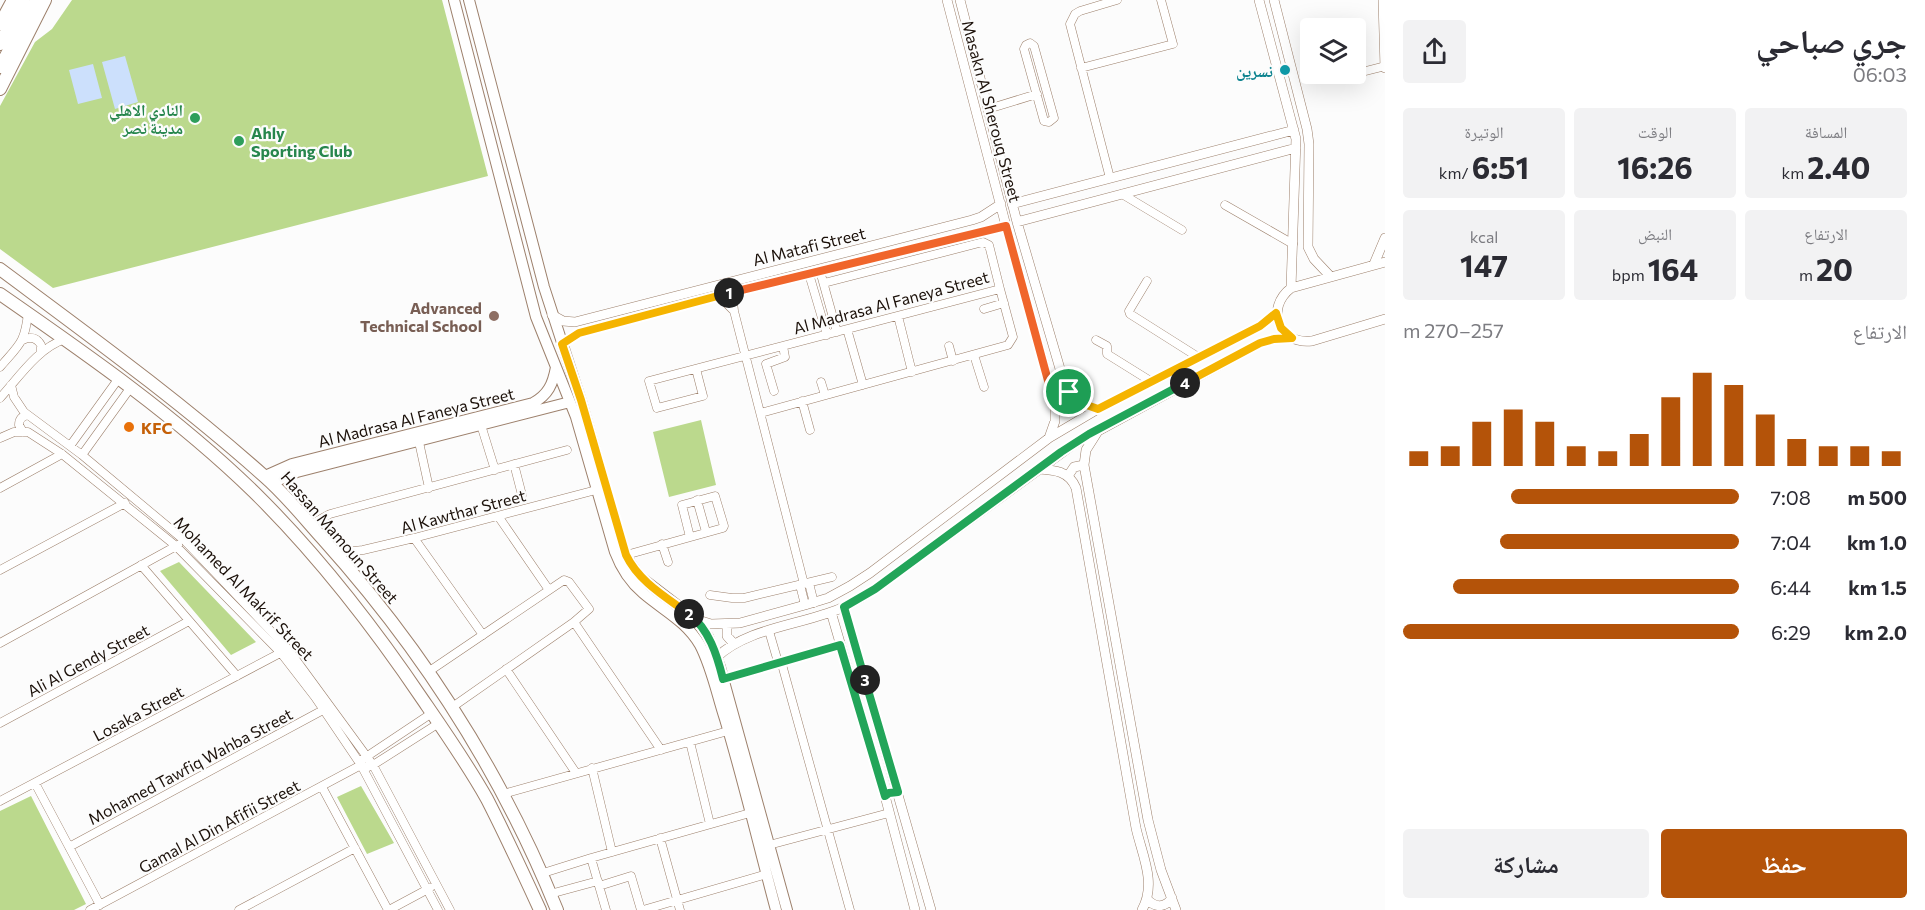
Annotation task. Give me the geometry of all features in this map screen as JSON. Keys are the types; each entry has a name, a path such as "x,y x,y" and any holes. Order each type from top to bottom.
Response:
{"main road":[{"path":"0,24 14,0"},
{"path":"0,44 23,0"},
{"path":"0,67 36,0"},
{"path":"0,89 45,0"},
{"path":"454,0 531,300 542,334 581,431 615,552 626,574 643,593 681,621 700,646 728,731 776,910"},
{"path":"469,0 552,315 581,400 626,555 642,579 695,619 708,637 717,657 787,910"},
{"name":"Hassan Mamoun Street","path":"0,269 158,387 268,480 336,553 403,636 451,708 503,794 557,910"},
{"name":"Hassan Mamoun Street","path":"0,294 119,378 182,428 255,494 317,560 387,647 486,797 540,910"},
{"path":"551,408 551,402 546,394 552,383 556,367"},
{"name":"Al Madrasa Al Faneya Street","path":"268,480 292,464 534,403 546,394"},
{"name":"Al Madrasa Al Faneya Street","path":"268,480 570,402"},
{"path":"387,647 392,650 400,648 403,645 403,636"},
{"path":"412,683 411,674 414,670 424,669 428,672"}],"street":[{"name":"Masakn Al Sherouq Street","path":"947,0 1053,399 1055,422 1049,438"},
{"name":"Masakn Al Sherouq Street","path":"960,0 1017,222 1069,392"},
{"path":"1110,178 1071,30 1072,19 1080,11 1117,0"},
{"path":"1081,68 1173,45 1161,0"},
{"path":"1259,0 1294,130 1296,164 1291,288"},
{"path":"1274,0 1303,108 1308,136 1307,243 1314,259 1330,276"},
{"path":"1366,71 1385,67 1383,0"},
{"path":"1029,43 1034,46 1054,118 1051,122 1044,121 1037,94 1024,49 1029,43"},
{"path":"988,109 1037,94"},
{"path":"1012,204 1294,130"},
{"path":"1270,136 1276,144 1275,153"},
{"path":"1017,222 1296,148"},
{"path":"1296,164 1308,165"},
{"path":"1122,194 1182,230"},
{"path":"1036,197 1032,206 1034,212 1039,216"},
{"name":"Al Matafi Street","path":"552,315 567,322 581,320 981,217 1001,204"},
{"path":"1225,205 1293,244"},
{"path":"981,217 986,223 984,231"},
{"name":"Al Matafi Street","path":"562,344 574,335 585,332 728,294 1006,226"},
{"path":"1374,264 1385,238"},
{"name":"Al Madrasa Al Faneya Street","path":"696,369 703,396 659,409 656,406 649,381 1000,290 990,247 984,242 824,283"},
{"path":"695,619 711,624 740,622 810,604 839,592 870,573 1049,438 1098,409 1260,326 1276,313 1281,298 1291,288 1385,262"},
{"path":"820,271 837,332"},
{"path":"809,274 827,335"},
{"path":"1148,281 1129,314 1198,357"},
{"path":"760,413 1011,343 1013,337 1000,290"},
{"path":"728,294 728,304 734,311 810,604"},
{"path":"984,309 1004,303"},
{"path":"1276,313 1281,328 1292,338"},
{"path":"0,367 23,340 27,331 28,314"},
{"path":"898,316 912,372"},
{"path":"717,657 745,638 844,607 875,589 1067,448 1260,343 1292,338 1312,341 1385,319"},
{"path":"581,320 580,326 585,332"},
{"path":"847,329 863,385"},
{"path":"23,340 32,338 39,341 42,353"},
{"path":"0,398 42,353 65,339"},
{"path":"1096,340 1108,347 1106,354 1152,382"},
{"path":"774,391 766,364 785,357 783,346"},
{"path":"949,346 953,361"},
{"path":"974,355 984,387"},
{"path":"70,446 119,378"},
{"path":"822,382 825,395"},
{"name":"Mohamed Al Makrif Street","path":"11,385 16,402 28,415 82,455 185,541 285,651 373,765 450,910"},
{"path":"82,455 131,387"},
{"path":"1053,399 1064,400 1069,392 1081,403 1098,409"},
{"path":"802,401 810,430"},
{"path":"0,438 23,432 19,425 20,420 28,415"},
{"path":"481,425 495,470"},
{"path":"1099,429 1086,450 1084,465 1148,820 1159,862 1176,910"},
{"name":"Mohamed Al Makrif Street","path":"23,432 32,433 125,503 176,546 285,651 361,765 438,910"},
{"path":"419,442 429,488"},
{"path":"310,525 330,514 567,450"},
{"path":"0,489 62,454"},
{"path":"514,464 522,495"},
{"path":"1068,476 1074,466 1084,465"},
{"path":"1038,469 1055,470 1068,476 1076,488 1134,821 1149,876 1147,899 1142,910"},
{"name":"Al Kawthar Street","path":"336,553 363,550 414,538 596,490"},
{"path":"626,555 662,544 690,537 724,527 715,496 682,505 690,537"},
{"path":"697,500 706,532"},
{"path":"0,570 125,503"},
{"path":"498,516 549,590"},
{"path":"414,538 483,635"},
{"path":"0,643 185,541"},
{"path":"662,544 668,562"},
{"path":"141,565 237,676"},
{"path":"710,595 744,598 832,577"},
{"path":"428,672 564,580 589,610 451,708"},
{"path":"844,607 930,910"},
{"path":"831,612 885,796 915,910"},
{"path":"834,624 840,619 847,620"},
{"name":"Ali Al Gendy Street","path":"0,723 189,621"},
{"path":"574,622 661,750"},
{"path":"727,624 727,636 734,644"},
{"path":"769,631 850,910"},
{"path":"723,679 840,645"},
{"name":"Losaka Street","path":"0,801 285,651"},
{"path":"506,669 576,773"},
{"name":"Mohamed Tawfiq Wahba Street","path":"69,847 323,710"},
{"path":"361,765 366,756 435,718"},
{"path":"373,765 435,718"},
{"path":"503,794 728,731"},
{"path":"690,742 710,824"},
{"name":"Gamal Al Din Afifii Street","path":"90,910 361,765 366,767 373,765"},
{"path":"592,768 612,852"},
{"path":"880,780 886,781 893,777"},
{"path":"35,783 100,905"},
{"path":"322,787 389,910 437,885"},
{"path":"885,796 898,792"},
{"path":"540,874 750,813"},
{"path":"769,845 889,813"},
{"path":"660,838 680,910"},
{"path":"238,910 355,848"},
{"path":"591,858 606,910"},
{"path":"550,894 632,876 642,910 767,874"},
{"path":"1147,899 1158,906 1168,903 1172,898"}],"green space":[{"name":"Ahly Sporting Club","path":"72,0 442,0 488,176 53,288 0,249 0,106 35,42 52,29"},
{"path":"701,420 716,485 669,497 653,432"},
{"path":"179,562 256,642 231,655 160,571"},
{"path":"361,786 394,843 367,854 337,797"},
{"path":"31,796 86,904 74,910 0,910 0,811"}],"water":[{"path":"125,56 138,102 115,109 102,62"},
{"path":"93,64 102,98 78,104 69,70"}],"place":[{"name":"نسرين","path":"1285,70"},
{"name":"النادي الاهلي مدينة نصر","path":"195,118"},
{"name":"Ahly Sporting Club","path":"239,141"},
{"name":"Advanced Technical School","path":"494,316"},
{"name":"KFC","path":"129,427"}],"route":[{"path":"1006,226 1053,399 1064,400 1069,392 1081,403 1098,409 1260,326 1276,313 1281,328 1292,338 1260,343 1074,444 875,589 844,607 898,792 885,796 840,645 723,679 713,646 695,619 634,570 623,549 598,457 562,344 579,333 709,298 1006,226"}]}
